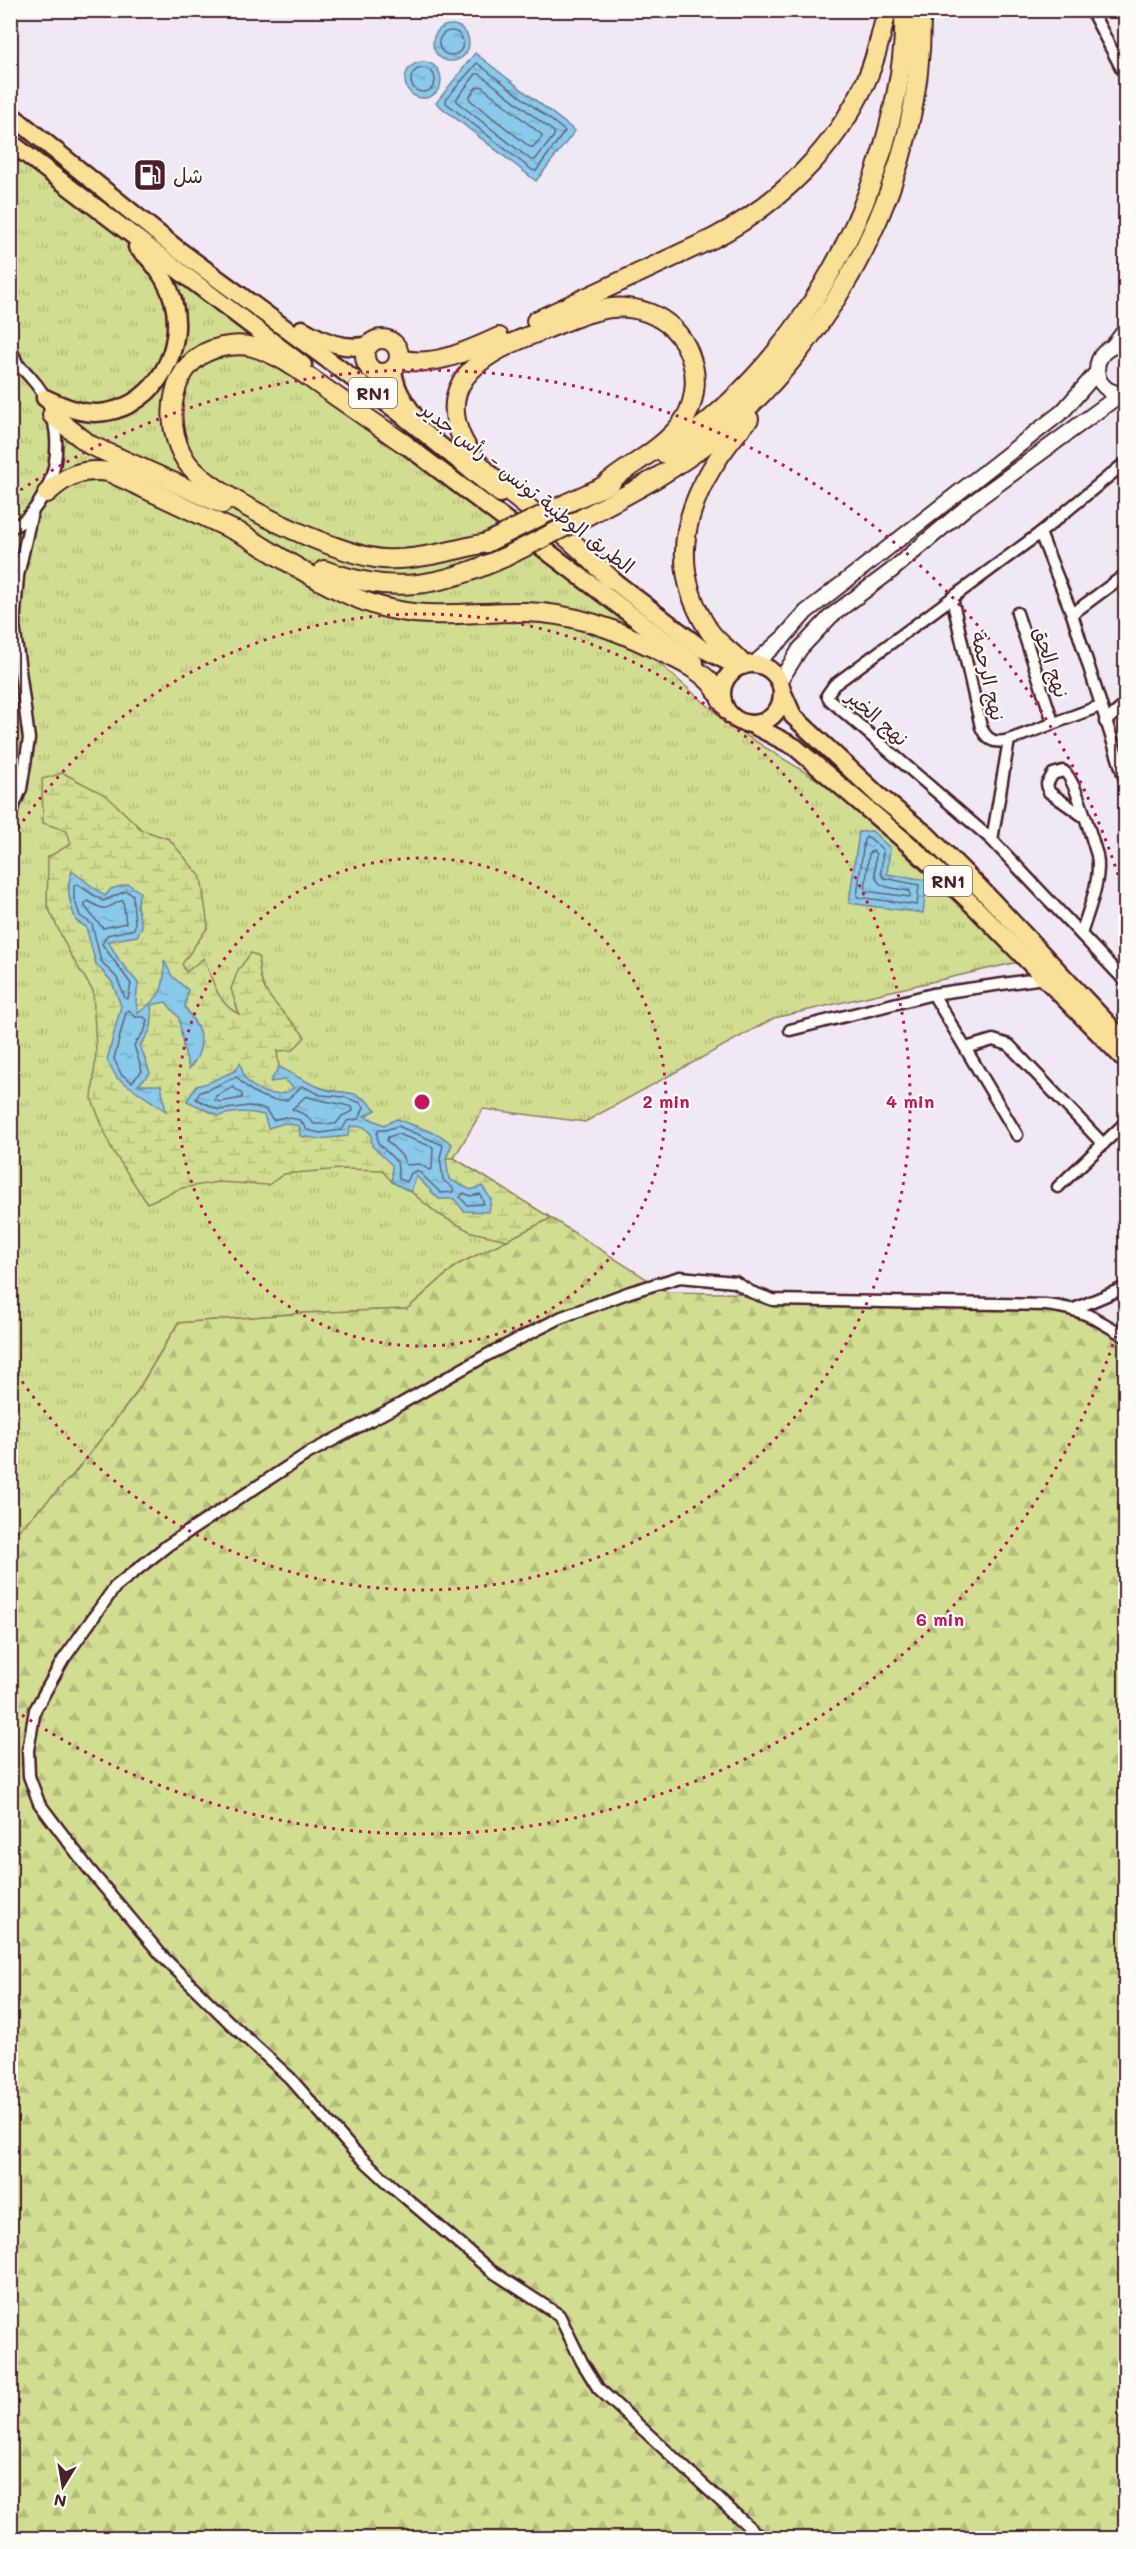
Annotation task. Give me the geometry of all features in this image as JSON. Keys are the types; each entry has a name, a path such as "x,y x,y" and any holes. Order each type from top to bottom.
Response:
{"highway":[{"path":"396,364 397,349 390,341 379,339 369,345 365,356 370,368 381,373 396,364 452,357 688,251 755,214 792,183 821,152 848,116 873,64 887,10"},
{"path":"52,415 90,445 322,550 352,561 380,567 418,566 451,559 486,543 630,474 666,453 706,422 758,371 815,300 854,230 877,169 899,82 904,10"},
{"path":"745,665 715,638 695,603 687,572 687,528 692,505 708,472 824,317 850,276 876,222 890,187 906,135 917,84 921,10"},
{"path":"601,488 668,439 685,419 692,402 694,379 690,354 677,332 658,316 647,311 617,308 597,310 513,342 481,360 470,370 462,382 456,401 459,431 471,453 499,482 568,538 611,579"},
{"path":"406,445 284,360 240,344 216,348 195,360 181,377 172,401 172,427 180,451 192,469 212,487 278,521 343,550 380,559 414,558 486,543"},
{"path":"47,493 63,479 75,473 96,470 109,472 321,569 370,584 403,586 434,582 505,557 653,480 696,452 745,410 796,354"},
{"path":"237,531 332,585 366,601 394,610 429,613 544,613 601,626 641,641 680,661 710,682 722,695"}],"main road":[{"name":"الطريق الوطنية تونس - رأس جدير","path":"10,114 225,284 428,436 469,471 701,648 745,665"},
{"name":"الطريق الوطنية تونس - رأس جدير","path":"10,142 713,677 722,695"},
{"path":"45,398 67,408 96,413 127,406 139,400 159,380 171,354 174,340 173,299 162,277 141,250 77,192"},
{"path":"225,284 250,295 328,343 356,348 369,345"},
{"path":"396,364 395,385 400,398 428,436"},
{"path":"722,695 727,676 745,665"},
{"name":"RN1","path":"745,665 772,671 781,686 793,716 879,796 927,835 981,889 1125,1043"},
{"path":"752,724 766,721 777,712 781,686"},
{"name":"RN1","path":"722,695 733,717 752,724 795,747 818,764 967,898 1125,1061"}],"street":[{"path":"1091,10 1125,77"},
{"path":"745,665 784,637 806,612 1063,411 1097,372 1099,359 1119,346 1125,329"},
{"path":"10,347 14,361 45,398 52,415 56,441 56,468 47,493 25,520 10,528"},
{"path":"1097,372 1104,387 1123,393"},
{"path":"781,686 800,649 831,616 891,571 968,506 1123,393"},
{"name":"نهج الخير","path":"1125,462 1040,533 834,685 827,695 992,840 1125,982"},
{"path":"10,815 21,789 29,739 14,613 18,576 32,512"},
{"path":"1040,533 1072,614 1125,783"},
{"path":"1072,614 1125,574"},
{"name":"نهج الرحمة","path":"952,598 981,727 992,741 1010,740"},
{"name":"نهج الحق","path":"1017,613 1053,722"},
{"path":"1105,722 1125,704"},
{"path":"992,840 1010,740 1100,706"},
{"path":"1081,934 1098,866 1083,816"},
{"path":"790,1030 933,994 1044,978"},
{"path":"933,994 1017,1135"},
{"path":"966,1048 993,1040 1009,1045 1103,1144"},
{"path":"1058,1187 1125,1122"},
{"path":"761,2538 598,2388 582,2362 559,2315 490,2270 393,2187 353,2150 290,2078 229,2022 164,1957 88,1868 39,1803 29,1776 28,1750 35,1710 63,1660 115,1587 168,1545 307,1454 487,1355 562,1317 680,1277 735,1282 751,1292 773,1300 1022,1304 1074,1309 1093,1316 1125,1337"},
{"path":"1074,1309 1125,1287"}],"green space":[{"path":"11,154 658,642 648,654 734,728 842,795 957,904 1022,961 774,1018 585,1122 483,1109 454,1158 551,1218 457,1265 407,1309 304,1313 178,1323 135,1395 73,1475 11,1539"},
{"path":"63,773 107,796 142,830 169,839 201,877 208,927 182,964 186,972 204,958 220,997 225,1004 239,1014 231,989 238,970 251,953 259,957 259,970 267,992 305,1037 293,1050 277,1051 279,1067 316,1086 362,1097 376,1110 364,1116 384,1125 397,1119 439,1135 452,1144 446,1158 454,1158 551,1218 507,1240 471,1232 438,1214 411,1192 392,1182 382,1170 341,1169 284,1174 268,1185 218,1182 182,1188 147,1203 112,1150 92,1100 96,1050 93,991 70,954 47,905 48,857 71,844 67,831 43,823 42,779"},
{"path":"551,1218 667,1292 1066,1300 1088,1305 1125,1330 1125,2538 11,2538 10,1539 73,1475 135,1395 178,1323 304,1313 407,1309 457,1265"}],"water":[{"path":"451,25 464,30 469,43 464,56 451,61 438,56 433,43 438,30"},
{"path":"475,53 575,131 536,181 436,103"},
{"path":"423,62 436,67 441,80 436,93 423,98 410,93 405,80 410,67"},
{"path":"872,831 890,848 887,874 927,880 923,913 849,903 859,832"},
{"path":"72,871 105,896 111,889 128,884 140,892 137,906 142,927 137,936 108,941 119,960 138,983 136,1001 138,1013 157,997 163,985 164,960 172,976 188,990 185,1007 201,1038 199,1053 189,1069 179,1018 166,1002 151,1005 151,1026 140,1045 150,1073 138,1085 161,1085 166,1111 117,1078 107,1060 121,1006 112,982 96,964 86,927 76,921 69,890"},
{"path":"240,1063 247,1081 264,1092 276,1094 294,1088 284,1080 270,1082 279,1067 321,1088 361,1097 376,1110 364,1116 384,1125 397,1119 439,1135 452,1144 446,1158 449,1179 471,1190 482,1186 491,1199 489,1212 464,1211 454,1199 439,1199 416,1176 411,1192 392,1182 392,1165 372,1146 371,1134 364,1127 350,1126 348,1136 319,1139 300,1136 299,1126 285,1123 268,1128 264,1115 242,1112 219,1116 187,1101 196,1086 235,1071"}],"place":[{"name":"شل","path":"150,175"}]}
